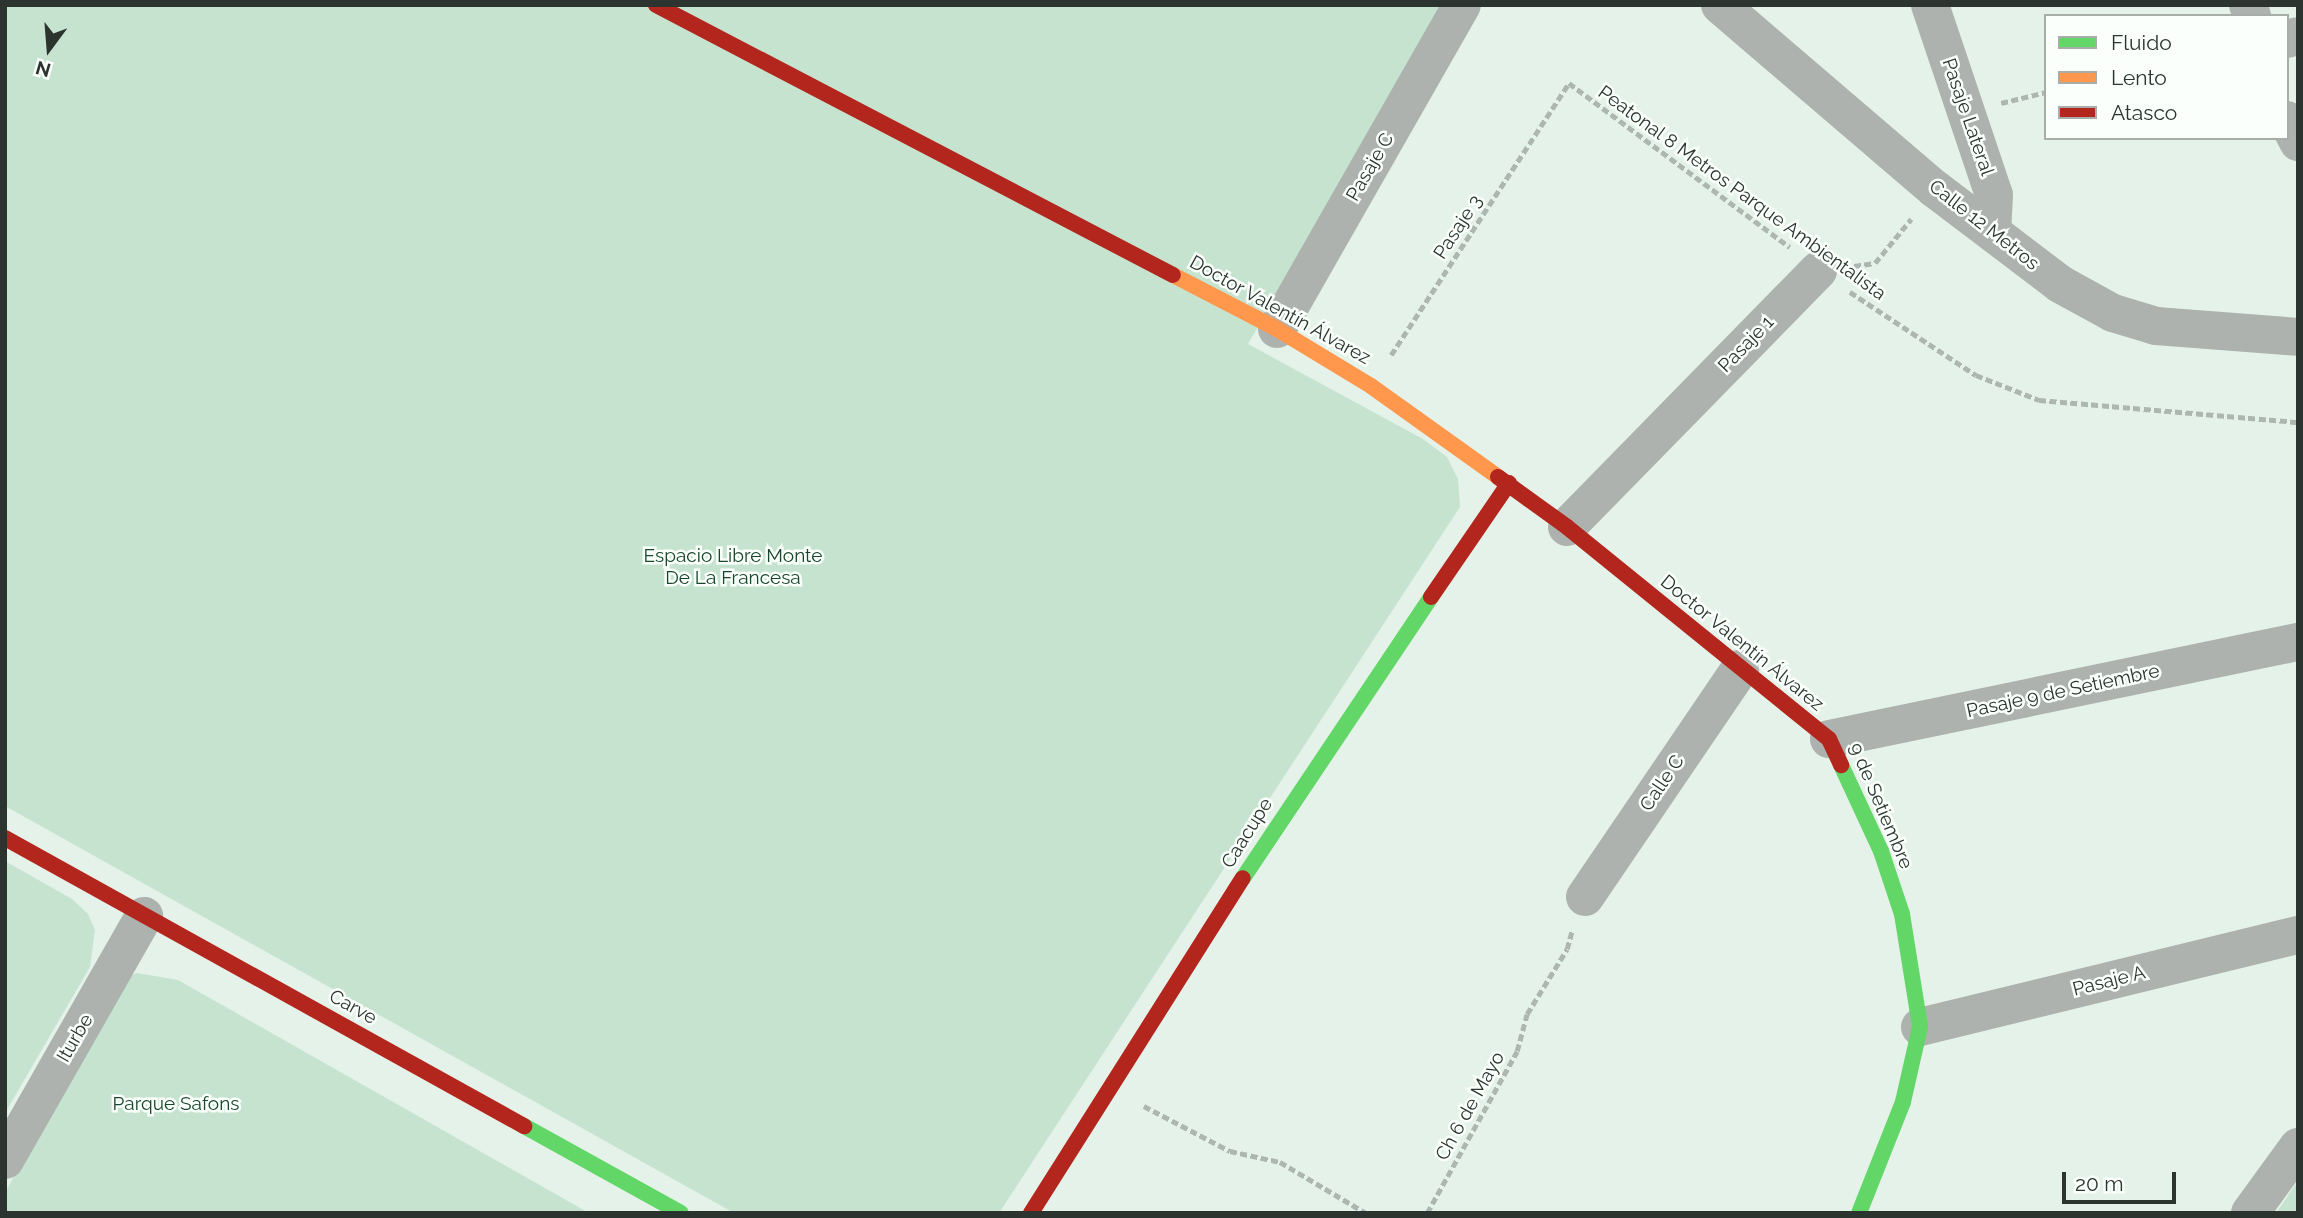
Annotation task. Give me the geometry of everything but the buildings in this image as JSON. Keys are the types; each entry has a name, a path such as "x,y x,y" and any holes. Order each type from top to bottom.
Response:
{"street":[{"name":"Doctor Valentín Álvarez","path":"656,5 1277,329 1371,386 1567,527 1740,670 1829,739"},
{"name":"Pasaje C","path":"1277,329 1462,5"},
{"name":"Calle 12 Metros","path":"1720,5 1935,189 2060,284 2113,313 2156,326 2298,337"},
{"name":"Pasaje Lateral","path":"1930,5 1994,195 1992,230"},
{"path":"2289,124 2298,142"},
{"name":"Pasaje 1","path":"1567,527 1818,271"},
{"name":"Caacupe","path":"1031,1213 1302,785 1509,483"},
{"name":"Pasaje 9 de Setiembre","path":"1829,739 2298,642"},
{"name":"Calle C","path":"1585,897 1740,670"},
{"name":"9 de Setiembre","path":"1829,739 1881,851 1902,914 1920,1027 1903,1102 1859,1213"},
{"name":"Carve","path":"5,838 681,1213"},
{"name":"Iturbe","path":"5,1160 144,916"},
{"name":"Pasaje A","path":"1920,1027 2298,935"},
{"path":"2250,1213 2298,1147"}],"path":[{"name":"Peatonal 8 Metros Parque Ambientalista","path":"1569,83 1751,214 1818,271 1976,375 2039,400 2298,422"},
{"name":"Pasaje 3","path":"1371,386 1569,83"},
{"path":"1818,271 1875,263 1935,189"},
{"name":"Ch 6 de Mayo","path":"1427,1213 1517,1051 1527,1014 1567,949 1585,897"},
{"path":"1110,1089 1230,1151 1280,1162 1366,1213"}],"green space":[{"name":"Espacio Libre Monte De La Francesa","path":"5,5 1447,5 1248,344 1423,439 1447,457 1458,479 1460,507 999,1213 734,1213 5,806"},
{"path":"5,861 72,899 88,914 95,930 90,967 5,1113"},
{"name":"Parque Safons","path":"137,973 178,980 589,1213 5,1213 5,1193 90,1036 123,978"},
{"path":"2298,1181 2298,1213 2276,1213"}],"traffic: fast":[{"path":"1243,878 1431,597"},
{"path":"1841,765 1881,851 1902,914 1920,1027 1903,1102 1859,1213"},
{"path":"524,1126 681,1213"}],"traffic: slow":[{"path":"1173,275 1277,329 1371,386 1498,477"}],"traffic: jam":[{"path":"656,5 1173,275"},
{"path":"1498,477 1567,527 1829,739 1841,765"},
{"path":"1431,597 1509,483"},
{"path":"5,838 524,1126"},
{"path":"1031,1213 1243,878"}]}
